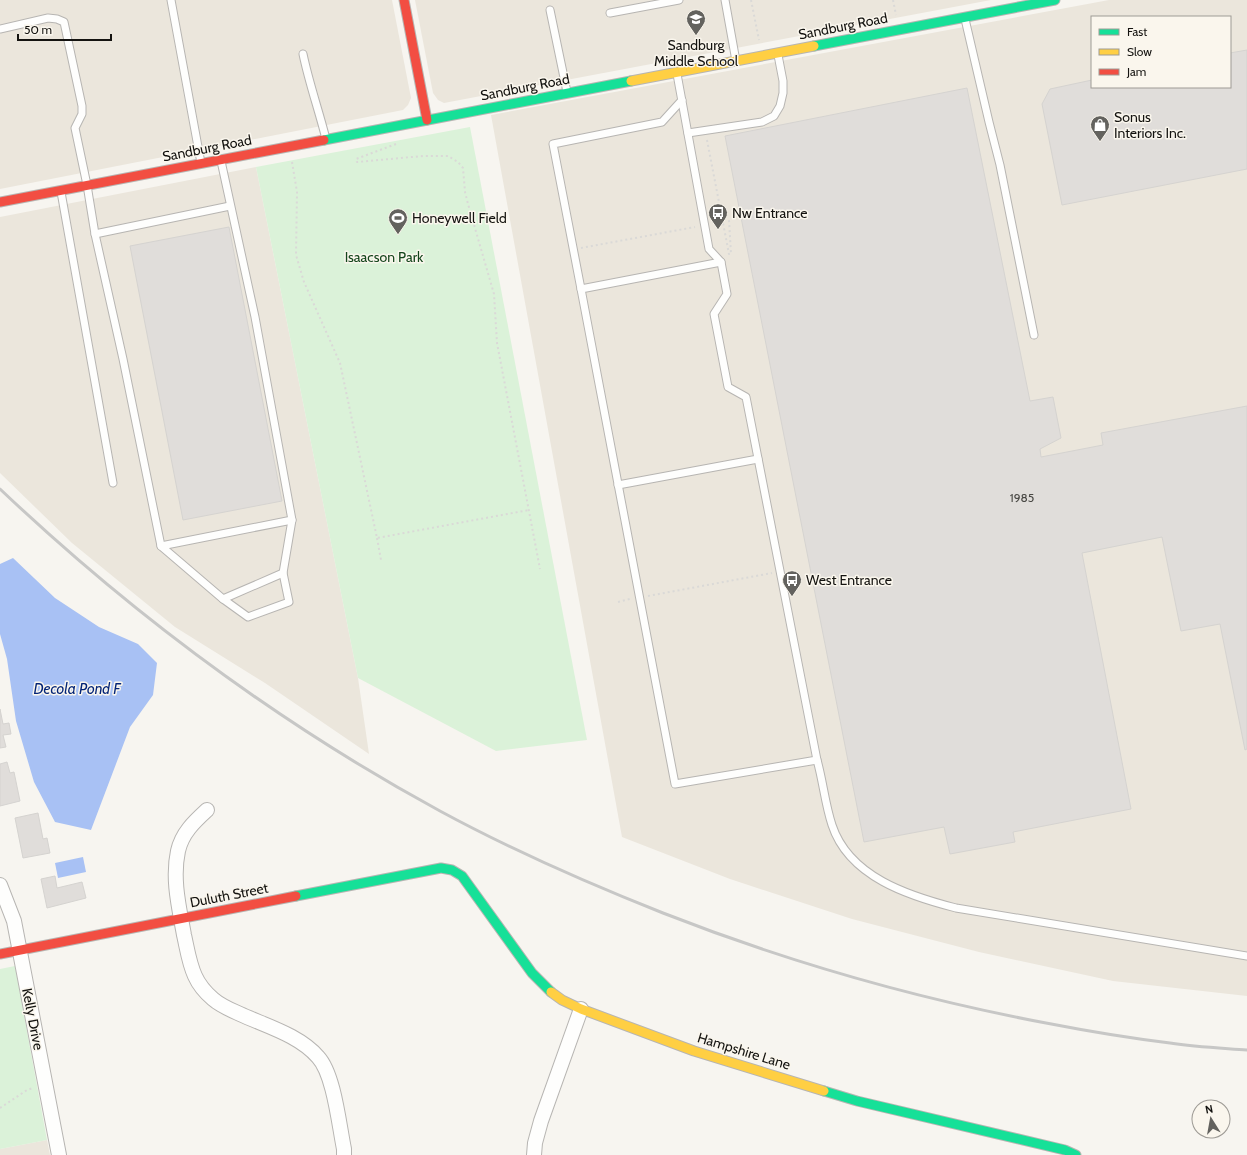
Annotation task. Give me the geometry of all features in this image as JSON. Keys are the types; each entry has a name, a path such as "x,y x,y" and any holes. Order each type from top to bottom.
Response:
{"street":[{"path":"404,0 427,120"},
{"name":"Sandburg Road","path":"0,202 964,17 1026,3 1055,0"},
{"path":"207,810 190,826 178,850 175,874 181,919 189,960 194,975 203,989 214,1000 227,1008 295,1039 308,1047 320,1058 326,1069 331,1084 344,1155"},
{"name":"Duluth Street","path":"0,954 441,868 452,870 462,876"},
{"name":"Hampshire Lane","path":"462,876 532,973 547,989 562,1000 581,1009 694,1051 857,1101 1065,1150 1076,1155"},
{"name":"Kelly Drive","path":"0,885 14,921 59,1155"},
{"path":"534,1155 535,1142 541,1121 581,1009"}],"lane":[{"path":"171,0 201,163"},
{"path":"610,13 679,0"},
{"path":"725,0 736,61"},
{"path":"550,10 567,93"},
{"path":"964,17 988,122 1000,165 1034,335"},
{"path":"0,29 48,18 57,19 64,22 82,106 82,114 74,128 161,546 223,599 248,616 289,602 283,573 292,520 255,317 220,159"},
{"path":"688,133 762,122 774,116 780,106 783,93 783,81 778,53"},
{"path":"303,54 308,81 317,105 326,139"},
{"path":"676,72 709,249 720,262 727,294 714,314 728,387 746,397 817,760 831,824 841,843 856,863 881,881 910,895 956,908 1247,956"},
{"path":"682,100 662,122 553,144 675,784 817,760"},
{"path":"60,190 113,483"},
{"path":"95,234 230,206"},
{"path":"581,289 720,262"},
{"path":"618,485 758,459"},
{"path":"161,546 292,520"},
{"path":"223,599 283,573"}],"path":[{"path":"751,0 762,56"},
{"path":"707,137 722,221 729,254 731,254 729,220"},
{"path":"398,143 356,159 357,162 423,156 448,156 458,162 463,168 465,192 494,294 497,343 540,569"},
{"path":"290,146 297,192 296,255 304,282 340,363 381,560"},
{"path":"580,248 722,221"},
{"path":"376,538 529,510"},
{"path":"618,602 780,572"},
{"path":"0,1108 27,1090 33,1088"}],"shaded area":[{"path":"0,0 392,0 411,98 408,105 403,110 0,189"},
{"path":"415,0 991,0 444,103 438,100 433,93"},
{"path":"1109,0 1247,0 1247,996 1113,981 979,952 852,919 730,879 622,837 491,115"},
{"path":"256,167 358,678 369,754 265,683 175,627 72,543 0,473 0,217"},
{"path":"47,1140 50,1155 0,1155 0,1149"}],"green space":[{"name":"Isaacson Park","path":"470,127 587,740 496,751 358,678 256,167"},
{"path":"15,966 47,1140 0,1149 0,969"}],"water":[{"name":"Decola Pond F","path":"13,558 55,598 99,627 138,644 157,663 153,695 130,727 91,830 55,822 34,782 16,721 7,659 0,634 0,564"},
{"path":"83,857 86,872 58,878 55,863"}],"building":[{"path":"1247,50 1247,169 1062,205 1042,104 1050,89 1091,80 1091,88 1231,88 1231,53"},
{"path":"967,88 1030,401 1053,397 1061,438 1040,449 1041,457 1103,445 1101,433 1247,406 1247,749 1245,750 1220,624 1181,631 1162,537 1082,553 1131,809 1013,832 1015,842 950,854 944,827 864,842 725,136"},
{"path":"229,227 282,501 183,520 130,246"},
{"path":"0,709 3,724 9,723 11,734 3,735 6,747 0,748"},
{"path":"7,762 10,773 14,772 20,801 0,806 0,764"},
{"path":"38,813 43,839 47,838 50,853 23,858 15,818"},
{"path":"55,876 57,888 82,882 86,898 47,908 41,879"}],"railway":[{"path":"0,489 102,580 155,623 265,704 322,742 440,811 578,878 710,931 804,963 900,990 997,1013 1092,1032 1180,1044 1247,1050"}],"traffic: fast":[{"path":"814,46 1055,0"},
{"path":"324,140 631,81"},
{"path":"296,896 441,868 452,870 462,876 532,973 551,992"},
{"path":"824,1091 857,1101 1065,1150 1076,1155"}],"traffic: slow":[{"path":"631,81 814,46"},
{"path":"551,992 562,1000 581,1009 694,1051 824,1091"}],"traffic: jam":[{"path":"404,0 427,120"},
{"path":"0,202 324,140"},
{"path":"0,954 296,896"}],"place":[{"name":"Sandburg Middle School","path":"696,36"},
{"name":"Sonus Interiors Inc.","path":"1100,142"},
{"name":"Nw Entrance","path":"718,230"},
{"name":"Honeywell Field","path":"398,235"},
{"name":"West Entrance","path":"792,597"}]}
